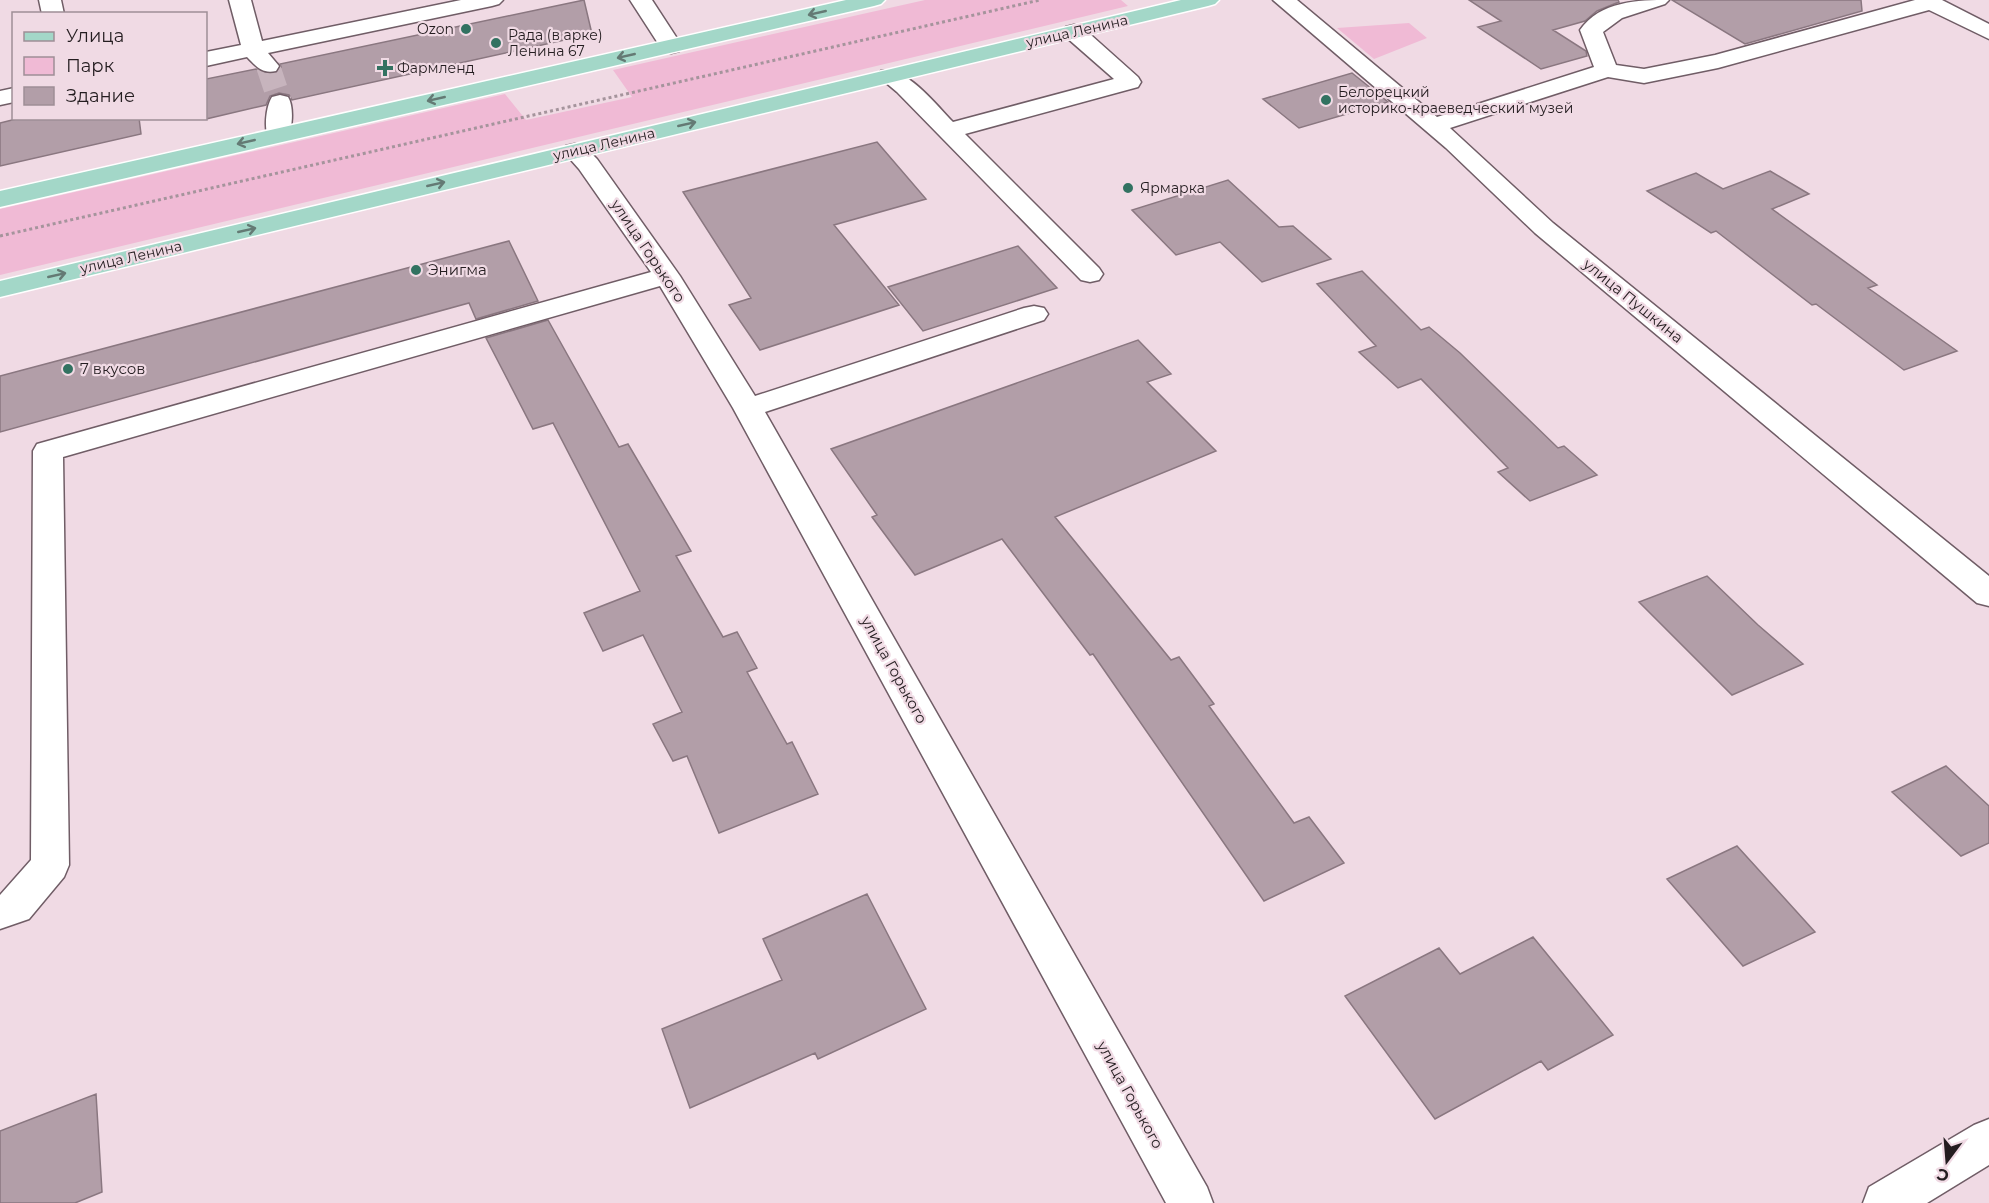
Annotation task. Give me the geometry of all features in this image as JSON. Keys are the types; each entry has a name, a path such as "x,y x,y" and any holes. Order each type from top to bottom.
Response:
{"main road":[{"path":"0,199 874,0"},
{"name":"улица Ленина","path":"0,289 1199,1"}],"street":[{"path":"240,0 254,50 268,66"},
{"path":"207,59 492,0"},
{"path":"641,0 670,46"},
{"name":"улица Пушкина","path":"1284,0 1434,126 1544,228 1989,594"},
{"path":"1607,70 1591,30 1614,13 1658,0"},
{"path":"1434,126 1607,70 1644,76 1708,64 1929,1 1989,33"},
{"path":"948,130 1130,82 1074,32"},
{"path":"889,76 905,87 1090,274"},
{"path":"278,135 280,102"},
{"name":"улица Горького","path":"575,151 588,164 667,276 748,408 1191,1203"},
{"path":"0,912 15,907 50,864 48,451 667,276"},
{"path":"748,408 1034,314"},
{"path":"1885,1203 1989,1140"}],"path":[{"path":"0,236 1040,0"}],"green space":[{"path":"925,0 1121,0 1128,6 0,275 0,209 505,94 526,120 632,97 613,70"},
{"path":"1409,23 1427,38 1374,59 1337,28"}],"building":[{"path":"584,0 592,34 292,100 289,95 279,93 270,96 266,105 207,119 207,79 256,69 266,74 276,73 281,67 280,64"},
{"path":"1469,0 1618,0 1619,2 1597,11 1585,21 1553,30 1586,51 1587,56 1541,69 1478,27 1501,21"},
{"path":"1672,0 1861,0 1862,11 1745,44"},
{"name":"Белорецкий историко-краеведческий музей","path":"1352,73 1388,102 1299,128 1263,99"},
{"path":"12,120 139,120 141,134 0,166 0,123"},
{"path":"877,142 926,199 834,225 899,305 760,350 729,305 751,298 683,192"},
{"path":"1770,171 1809,194 1772,209 1877,285 1868,288 1957,351 1904,370 1816,304 1812,305 1716,231 1711,233 1647,191 1696,173 1723,189"},
{"path":"1228,180 1279,227 1293,226 1331,259 1262,282 1220,242 1176,255 1132,210"},
{"path":"509,241 538,301 476,319 469,303 0,432 0,376"},
{"path":"1018,246 1057,288 923,331 888,287"},
{"path":"1362,271 1421,330 1429,327 1460,353 1558,448 1564,446 1597,475 1530,501 1498,472 1508,468 1421,379 1398,388 1359,352 1376,346 1317,284"},
{"path":"548,320 619,447 628,444 691,551 676,556 723,637 737,632 757,668 747,672 787,744 792,742 818,794 719,833 687,756 673,761 653,724 682,712 643,635 603,651 584,613 640,591 553,423 533,429 486,338"},
{"path":"1138,340 1171,374 1147,382 1216,451 1055,517 1171,660 1179,657 1214,704 1209,706 1294,823 1309,817 1344,863 1264,901 1093,654 1090,655 1002,539 915,575 872,517 877,515 831,449"},
{"path":"1707,576 1803,664 1732,695 1639,602"},
{"path":"1946,766 1989,806 1989,843 1961,856 1892,792"},
{"path":"1737,846 1815,932 1743,966 1667,879"},
{"path":"867,894 926,1009 818,1059 815,1053 690,1108 662,1029 782,980 763,939"},
{"path":"1533,937 1613,1035 1548,1070 1541,1061 1435,1119 1345,996 1439,948 1460,974"},
{"path":"96,1094 102,1192 75,1203 0,1203 0,1131"}],"tunnel":[{"path":"268,66 280,102"}],"place":[{"name":"Ozon","path":"466,29"},
{"name":"Рада (в арке) Ленина 67","path":"496,43"},
{"name":"Фармленд","path":"385,68"},
{"name":"Белорецкий историко-краеведческий музей","path":"1326,100"},
{"name":"Ярмарка","path":"1128,188"},
{"name":"Энигма","path":"416,270"},
{"name":"7 вкусов","path":"68,369"}]}
